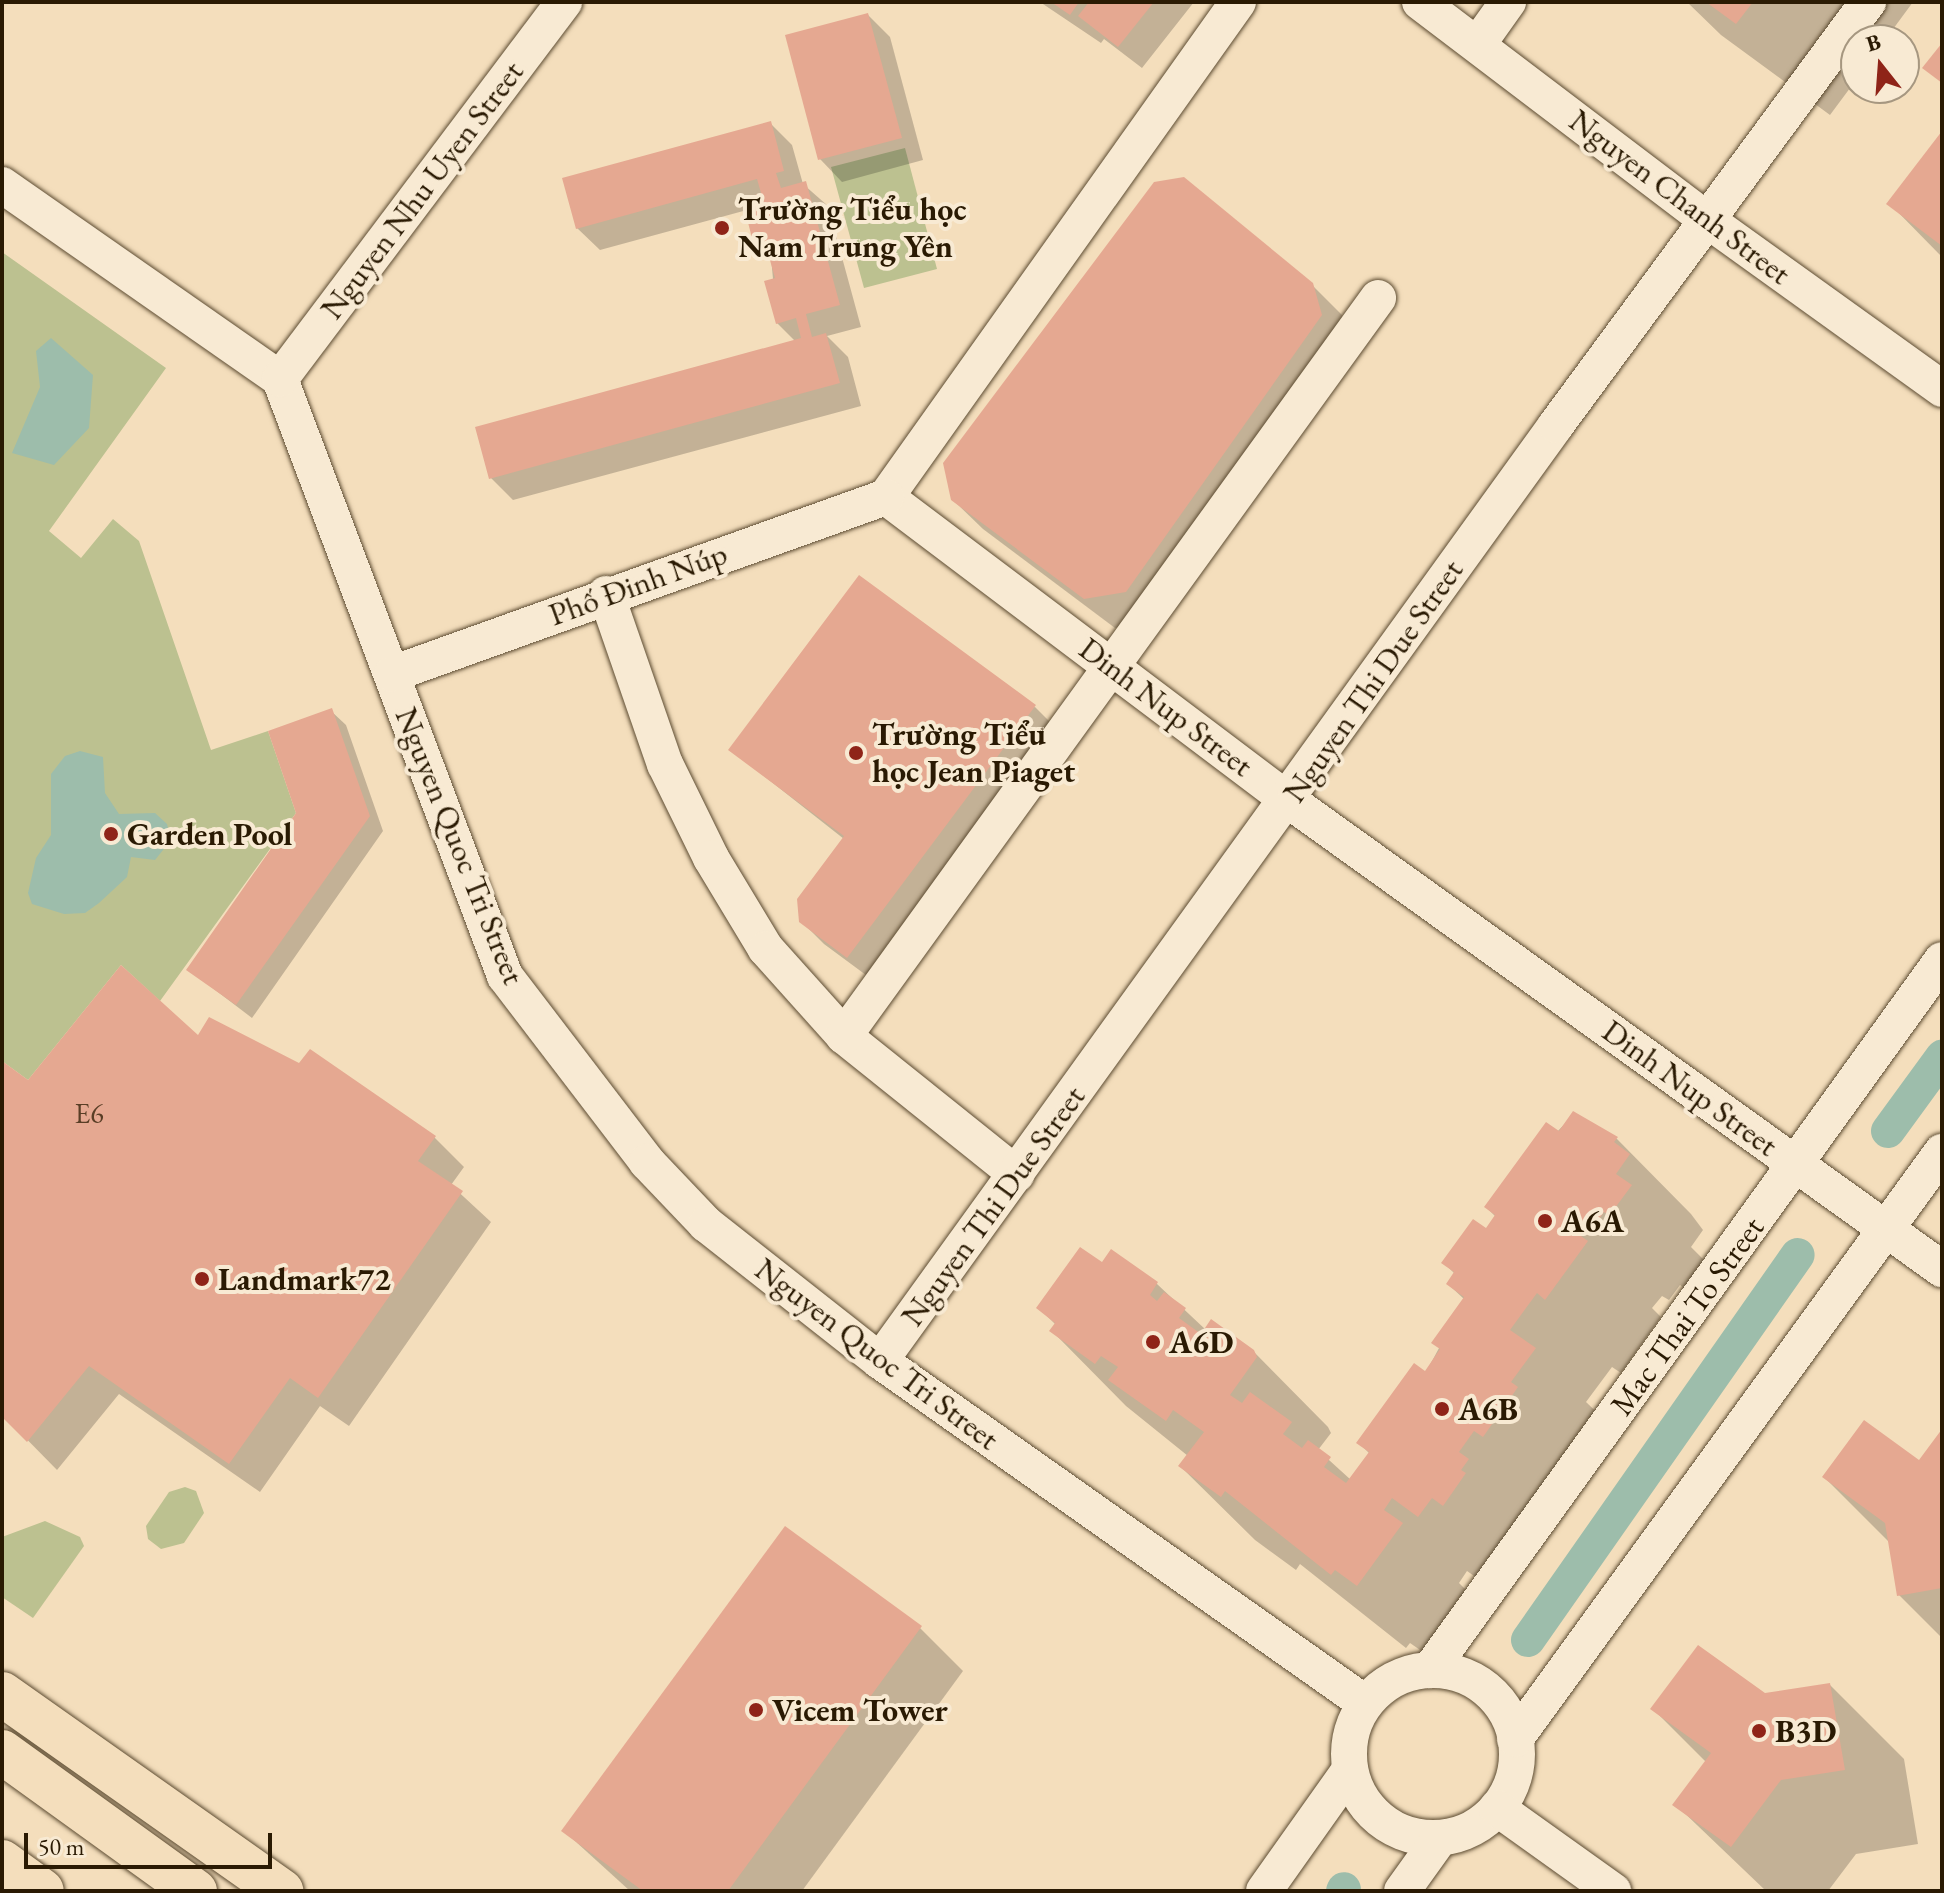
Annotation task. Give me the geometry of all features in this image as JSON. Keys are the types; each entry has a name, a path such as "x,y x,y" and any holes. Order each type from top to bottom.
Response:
{"main road":[{"path":"2,1694 281,1891"},
{"path":"2,1752 195,1891"},
{"path":"2,1862 42,1891"}],"street":[{"name":"Nguyen Nhu Uyen Street","path":"280,379 564,2"},
{"path":"886,497 1238,2"},
{"name":"Nguyen Chanh Street","path":"1420,2 1710,222 1942,389"},
{"path":"1478,44 1508,2"},
{"name":"Nguyen Thi Due Street","path":"880,1361 1556,425 1710,222 1868,2"},
{"path":"2,185 280,379"},
{"path":"844,1036 1378,298"},
{"name":"Nguyen Quoc Tri Street","path":"280,379 505,976 554,1046 647,1162 706,1224 880,1361 1365,1703"},
{"name":"Phố Đinh Núp","path":"392,674 606,594 886,497"},
{"name":"Dinh Nup Street","path":"886,497 1288,800 1942,1269"},
{"path":"606,594 647,720 704,846 766,949 844,1036 1016,1174"},
{"name":"Mac Thai To Street","path":"1430,1670 1942,960"},
{"path":"1515,1739 1942,1152"},
{"path":"1430,1670 1463,1675 1485,1687 1502,1705 1515,1739 1514,1776 1497,1808 1476,1826 1440,1838 1410,1835 1382,1821 1361,1799 1349,1771 1348,1747 1365,1703 1386,1684 1430,1670"},
{"path":"1264,1891 1349,1771"},
{"path":"1497,1808 1613,1891"},
{"path":"1402,1891 1440,1838"}],"green space":[{"path":"905,148 937,269 864,288 831,167"},
{"path":"2,252 166,368 49,531 81,558 113,519 139,541 211,750 268,731 296,813 160,1001 121,965 28,1080 2,1061"},
{"path":"185,1487 196,1491 204,1513 184,1543 161,1549 148,1539 146,1526 169,1492"},
{"path":"45,1521 80,1537 84,1546 33,1618 2,1597 2,1537"}],"shaded area":[{"path":"51,338 93,375 89,428 54,465 12,453 40,387 36,351"},
{"name":"Garden Pool","path":"80,751 103,757 105,793 119,814 155,813 167,824 171,840 155,860 131,857 127,877 85,913 64,914 32,904 28,893 36,858 51,835 51,774 65,756"}],"building":[{"path":"1051,2 1079,2 1070,15"},
{"path":"1089,2 1154,2 1118,47 1078,16"},
{"path":"1706,2 1753,2 1736,24"},
{"path":"868,13 902,138 818,160 785,35"},
{"path":"1942,43 1942,83 1922,68"},
{"path":"771,121 784,171 776,173 781,188 806,181 840,305 806,314 812,337 826,333 840,383 489,479 475,427 801,338 796,318 776,324 764,281 775,278 764,239 753,242 742,199 761,193 757,179 576,229 562,178"},
{"path":"1942,131 1942,246 1886,204"},
{"path":"1184,177 1313,283 1322,315 1126,592 1084,599 951,500 943,463 1154,182"},
{"path":"859,575 1036,705 847,958 799,922 797,899 844,836 728,750"},
{"path":"332,708 370,816 236,1005 186,970 296,813 268,731"},
{"name":"Landmark72","path":"121,965 198,1035 209,1017 299,1063 310,1049 436,1136 418,1161 463,1191 318,1398 290,1378 229,1464 89,1366 27,1442 2,1417 2,1061 28,1080"},
{"path":"1573,1111 1618,1137 1614,1142 1630,1154 1616,1174 1632,1185 1609,1216 1604,1212 1593,1227 1586,1222 1578,1234 1588,1241 1545,1300 1537,1293 1510,1330 1536,1348 1511,1382 1518,1387 1483,1437 1474,1431 1459,1452 1469,1459 1461,1470 1466,1473 1443,1506 1432,1498 1418,1517 1392,1498 1384,1510 1403,1523 1357,1586 1335,1570 1331,1575 1225,1491 1221,1497 1178,1466 1204,1432 1173,1410 1166,1421 1108,1380 1118,1367 1101,1356 1095,1364 1049,1331 1055,1323 1036,1308 1080,1247 1102,1262 1111,1249 1158,1282 1150,1295 1157,1301 1164,1292 1186,1308 1179,1318 1201,1334 1211,1319 1254,1350 1257,1357 1230,1395 1242,1403 1250,1392 1292,1422 1283,1434 1302,1448 1308,1440 1331,1457 1324,1467 1346,1483 1369,1452 1356,1443 1414,1363 1425,1371 1440,1349 1431,1343 1464,1297 1446,1284 1454,1272 1441,1263 1473,1219 1486,1228 1495,1215 1484,1207 1546,1122 1559,1131"},
{"path":"1864,1420 1919,1460 1942,1429 1942,1588 1897,1596 1885,1523 1822,1477"},
{"name":"Vicem Tower","path":"785,1526 922,1626 728,1891 643,1891 561,1831"},
{"name":"B3D","path":"1698,1645 1765,1693 1830,1683 1845,1770 1781,1780 1731,1847 1672,1805 1711,1753 1650,1709"}],"waterway":[{"path":"1888,1131 1942,1057"},
{"path":"1528,1640 1798,1255"}],"place":[{"name":"Trường Tiểu học Nam Trung Yên","path":"722,228"},
{"name":"Trường Tiểu học Jean Piaget","path":"856,753"},
{"name":"Garden Pool","path":"111,834"},
{"name":"A6A","path":"1545,1221"},
{"name":"Landmark72","path":"202,1279"},
{"name":"A6D","path":"1153,1342"},
{"name":"A6B","path":"1442,1409"},
{"name":"Vicem Tower","path":"756,1710"},
{"name":"B3D","path":"1759,1731"}]}
